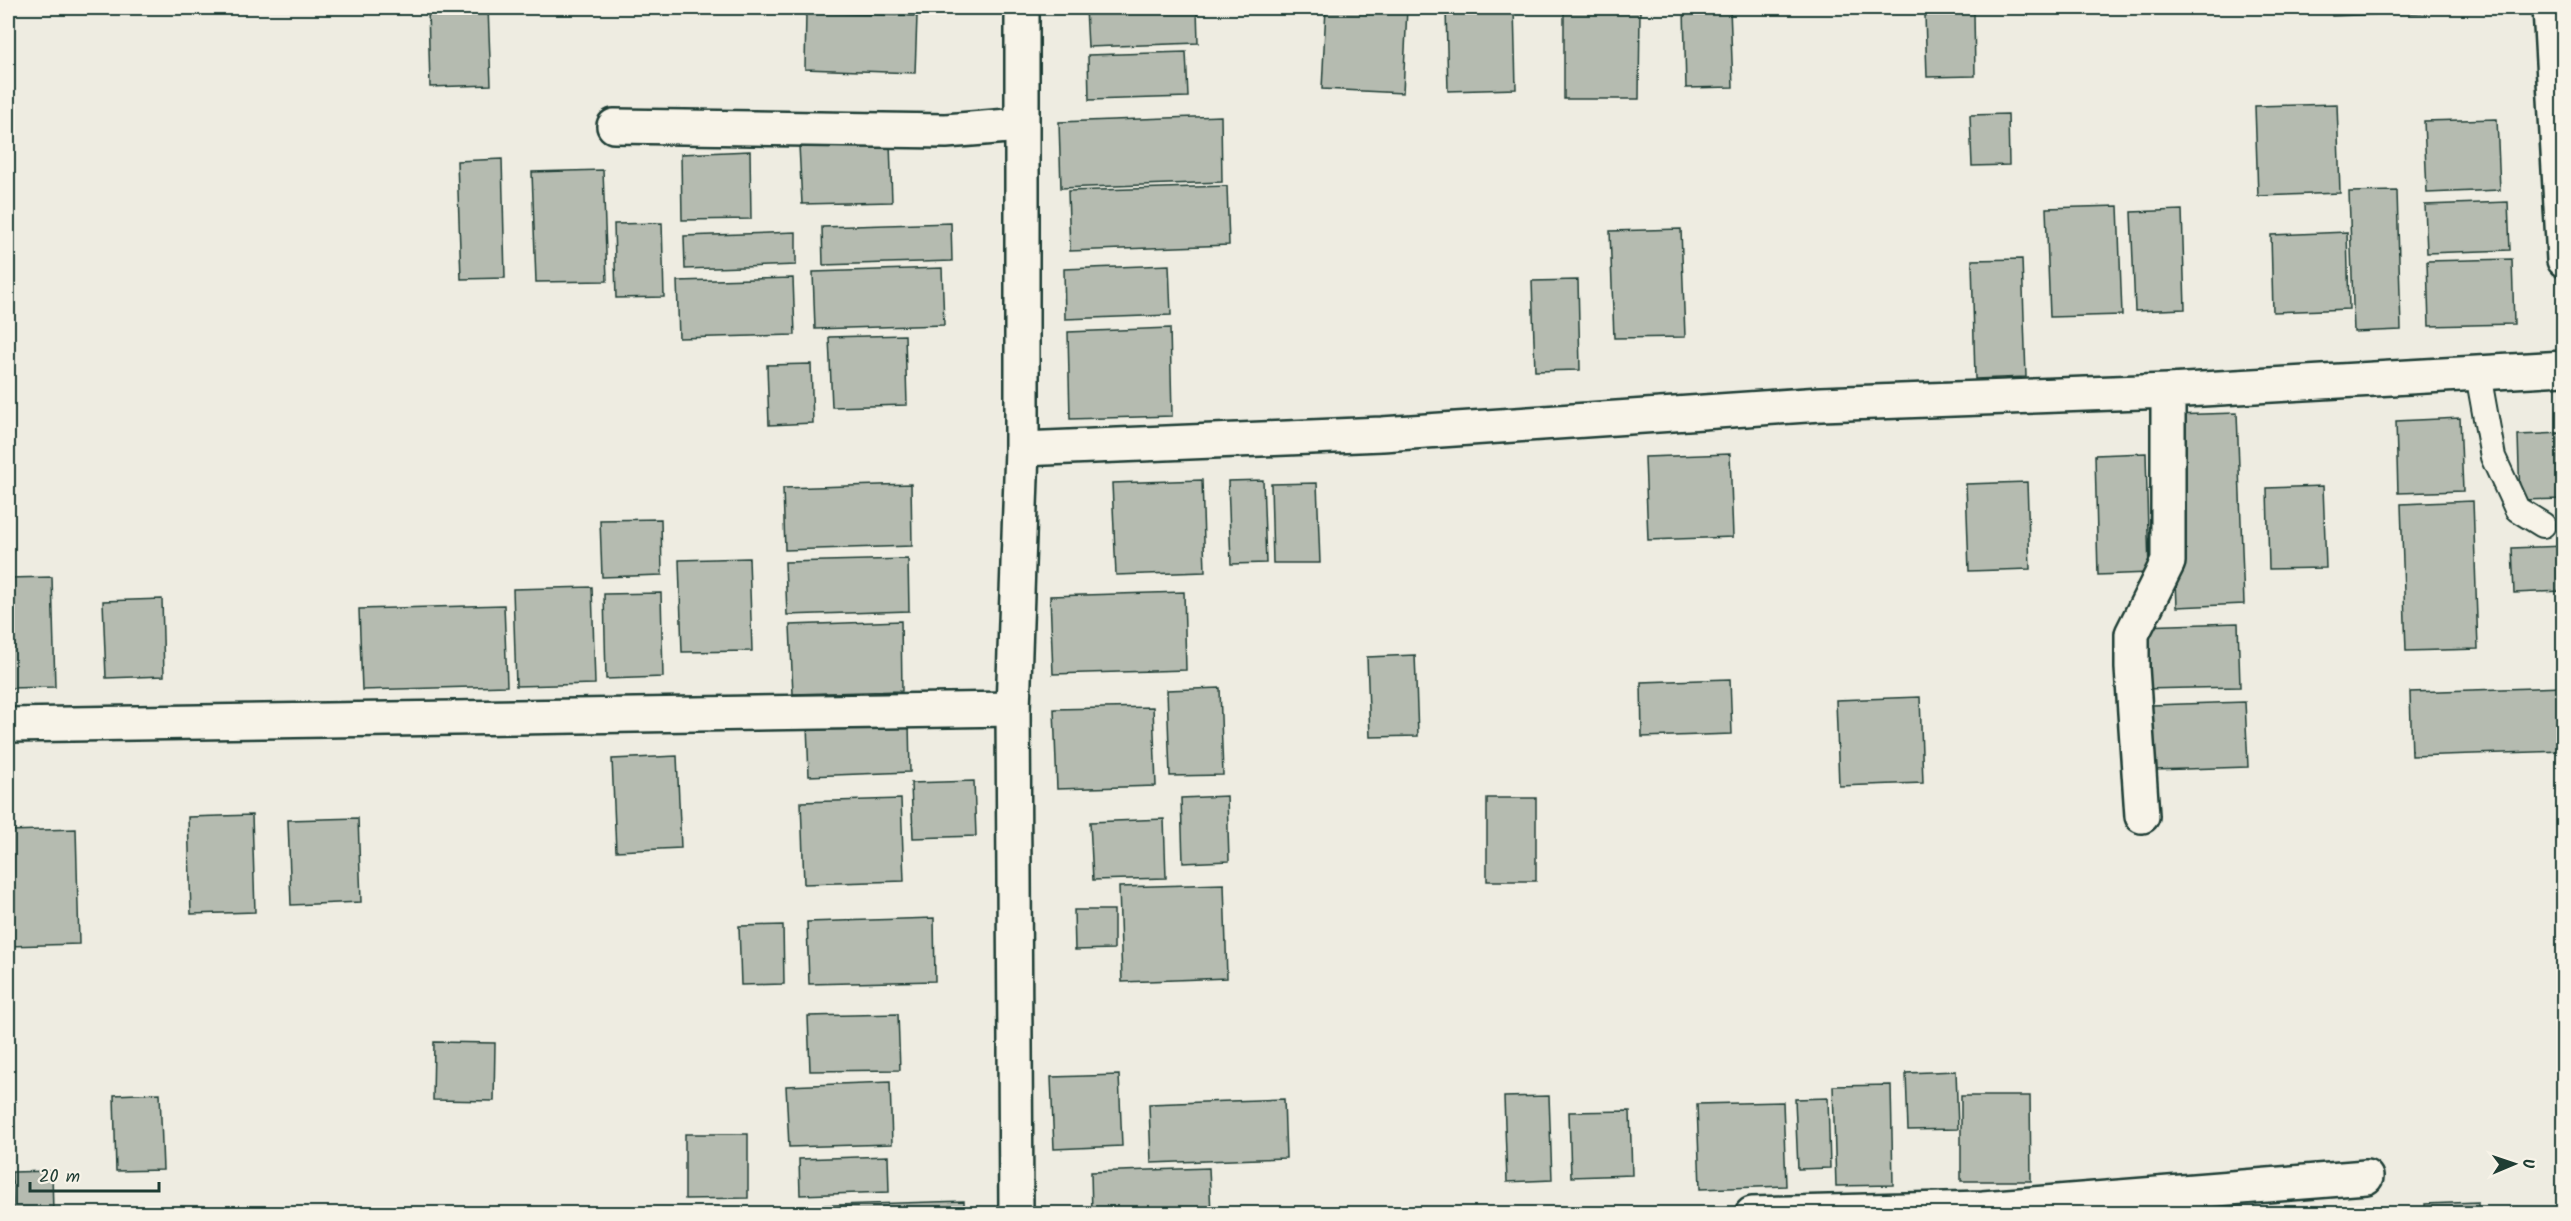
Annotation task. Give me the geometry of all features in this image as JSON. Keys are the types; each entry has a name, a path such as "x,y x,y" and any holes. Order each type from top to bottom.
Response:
{"street":[{"path":"1017,1214 1013,709 1022,449 1022,8"},
{"path":"2550,8 2564,260"},
{"path":"614,126 946,130 1021,125"},
{"path":"1022,449 1382,434 1821,404 2168,391 2564,368"},
{"path":"2142,816 2132,668 2132,634 2168,562 2168,391"},
{"path":"8,725 1013,709"},
{"path":"1752,1214 1983,1208 2366,1177"}],"lane":[{"path":"2478,374 2493,457 2517,509 2543,525"}],"building":[{"path":"428,8 488,8 491,85 430,87"},
{"path":"1086,8 1197,8 1198,43 1088,47"},
{"path":"1326,8 1407,8 1403,93 1322,89"},
{"path":"1514,8 1516,89 1448,91 1446,9"},
{"path":"1564,8 1640,8 1639,99 1564,99"},
{"path":"1730,8 1733,87 1686,88 1684,9"},
{"path":"2331,8 2490,8 2490,10 2332,16"},
{"path":"806,12 917,16 915,73 805,69"},
{"path":"1974,13 1975,76 1927,77 1925,15"},
{"path":"1186,52 1188,97 1089,100 1088,55"},
{"path":"2337,104 2340,193 2258,196 2255,106"},
{"path":"2008,114 2009,165 1972,166 1970,115"},
{"path":"1221,116 1222,182 1061,188 1059,122"},
{"path":"2497,119 2500,190 2427,193 2424,121"},
{"path":"890,143 892,202 802,204 799,145"},
{"path":"750,151 751,219 682,220 681,154"},
{"path":"502,159 505,278 461,279 457,161"},
{"path":"603,170 607,281 536,282 532,172"},
{"path":"1227,186 1229,245 1070,251 1068,191"},
{"path":"2397,191 2401,330 2354,332 2349,192"},
{"path":"2508,202 2510,250 2427,253 2425,205"},
{"path":"2118,206 2122,315 2050,317 2046,208"},
{"path":"2182,210 2185,309 2135,311 2131,212"},
{"path":"662,223 664,297 616,298 614,224"},
{"path":"951,223 952,261 823,265 822,227"},
{"path":"1681,229 1685,337 1614,338 1610,231"},
{"path":"796,232 796,265 685,269 684,236"},
{"path":"2347,232 2349,309 2273,312 2271,235"},
{"path":"2022,259 2026,377 1975,379 1972,260"},
{"path":"2512,259 2514,324 2429,326 2427,261"},
{"path":"1169,265 1171,315 1065,319 1064,269"},
{"path":"942,268 944,325 815,329 813,272"},
{"path":"793,278 795,335 679,338 677,281"},
{"path":"1578,280 1580,370 1535,371 1532,281"},
{"path":"1170,328 1172,416 1070,419 1068,332"},
{"path":"905,335 907,405 832,407 829,337"},
{"path":"811,364 813,423 769,425 767,365"},
{"path":"2237,413 2244,604 2177,607 2170,415"},
{"path":"2460,418 2463,491 2398,493 2396,421"},
{"path":"2564,433 2564,499 2520,500 2518,435"},
{"path":"2146,453 2149,573 2098,575 2095,455"},
{"path":"1730,454 1733,537 1648,540 1645,457"},
{"path":"1202,480 1205,572 1116,575 1112,483"},
{"path":"1263,480 1266,563 1231,564 1228,481"},
{"path":"2027,482 2030,569 1969,571 1966,484"},
{"path":"1317,483 1320,563 1273,563 1271,484"},
{"path":"911,484 912,546 785,550 783,488"},
{"path":"2323,486 2326,568 2269,569 2267,488"},
{"path":"2473,501 2478,649 2406,651 2401,504"},
{"path":"661,519 662,575 602,577 600,520"},
{"path":"2564,546 2564,591 2514,593 2512,548"},
{"path":"749,558 752,651 682,652 679,560"},
{"path":"908,559 909,611 787,615 785,562"},
{"path":"52,577 55,687 8,688 8,578"},
{"path":"592,587 595,684 516,686 513,589"},
{"path":"1184,592 1186,670 1053,674 1050,596"},
{"path":"661,593 663,677 606,679 604,594"},
{"path":"162,599 164,676 106,678 103,601"},
{"path":"504,605 507,686 362,690 359,609"},
{"path":"901,621 902,691 793,694 790,625"},
{"path":"2238,623 2240,687 2142,689 2139,626"},
{"path":"1415,655 1418,736 1370,737 1367,657"},
{"path":"1730,679 1732,734 1642,737 1641,682"},
{"path":"2564,687 2564,751 2412,756 2410,692"},
{"path":"1220,688 1223,775 1170,776 1167,690"},
{"path":"1920,697 1923,783 1839,786 1836,700"},
{"path":"2245,702 2248,767 2154,770 2152,705"},
{"path":"1153,707 1156,786 1057,789 1054,709"},
{"path":"909,722 910,772 809,776 807,725"},
{"path":"677,756 681,848 616,851 612,759"},
{"path":"974,781 976,836 913,838 911,783"},
{"path":"1227,796 1229,861 1183,863 1181,798"},
{"path":"1487,798 1536,798 1536,881 1487,881"},
{"path":"901,799 904,881 804,884 801,802"},
{"path":"252,815 255,912 191,914 188,817"},
{"path":"358,818 361,902 291,905 288,820"},
{"path":"1164,819 1166,878 1093,880 1090,822"},
{"path":"76,829 79,944 8,946 8,831"},
{"path":"1224,884 1227,978 1122,982 1119,887"},
{"path":"1074,910 1114,910 1114,949 1075,950"},
{"path":"934,918 935,981 809,984 807,922"},
{"path":"783,925 784,984 741,985 739,926"},
{"path":"898,1014 900,1070 810,1071 808,1016"},
{"path":"434,1042 495,1043 494,1101 433,1100"},
{"path":"1956,1071 1958,1129 1908,1130 1906,1073"},
{"path":"1119,1075 1122,1146 1054,1149 1051,1077"},
{"path":"890,1082 892,1144 789,1147 786,1086"},
{"path":"1891,1085 1893,1185 1836,1186 1833,1086"},
{"path":"160,1093 163,1170 116,1171 114,1095"},
{"path":"1549,1096 1552,1180 1507,1182 1504,1097"},
{"path":"1961,1096 2030,1096 2031,1181 1961,1181"},
{"path":"1828,1098 1830,1168 1798,1169 1795,1099"},
{"path":"1284,1099 1286,1158 1151,1163 1149,1104"},
{"path":"1783,1102 1786,1186 1700,1189 1697,1104"},
{"path":"1630,1111 1632,1175 1571,1177 1569,1112"},
{"path":"685,1134 748,1134 748,1198 685,1199"},
{"path":"888,1156 889,1192 800,1195 799,1159"},
{"path":"1209,1168 1211,1214 1092,1214 1091,1172"},
{"path":"52,1171 53,1214 13,1214 12,1172"},
{"path":"964,1201 964,1214 773,1214 773,1207"},
{"path":"2478,1202 2478,1214 2425,1214 2425,1204"}]}
